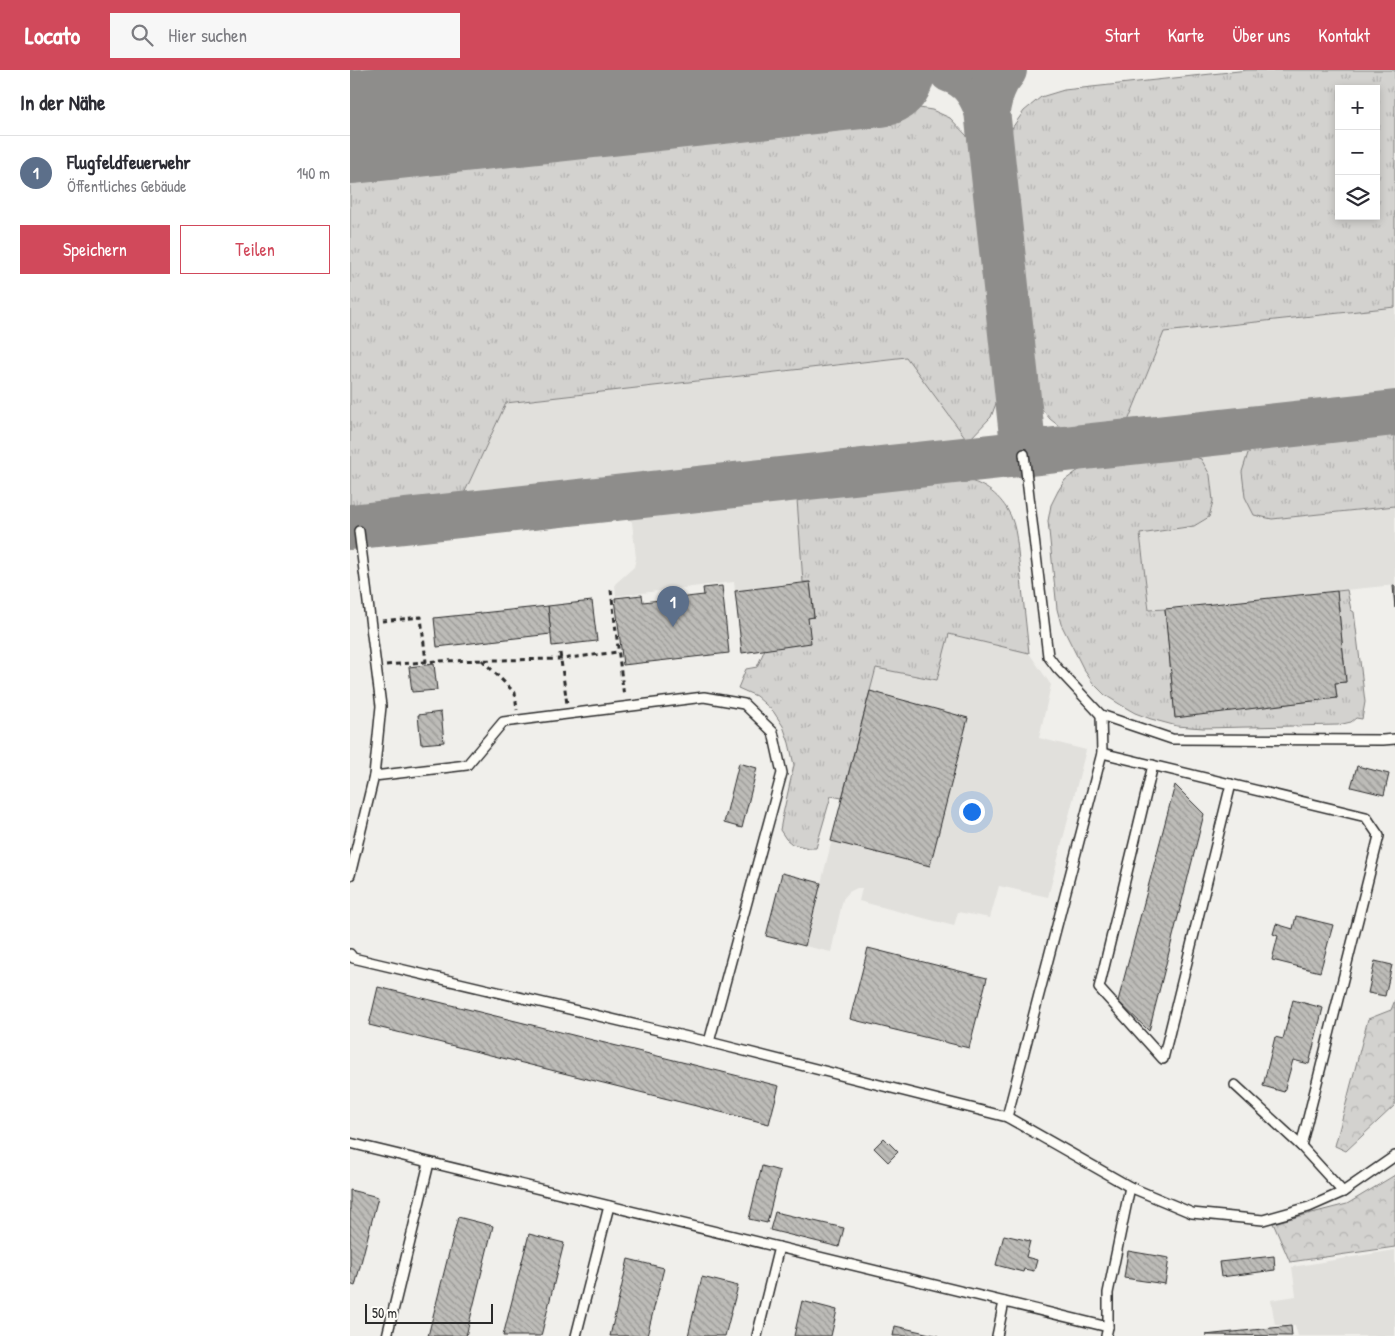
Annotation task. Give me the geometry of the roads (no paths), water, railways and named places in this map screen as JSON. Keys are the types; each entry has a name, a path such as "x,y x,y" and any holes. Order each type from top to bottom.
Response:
{"lane":[{"path":"1024,454 1048,656 1101,715 1172,739 1395,739"},
{"path":"350,875 374,776 381,706 359,531"},
{"path":"374,776 467,765 503,722 704,697 744,704 773,732 782,773 709,1042"},
{"path":"1007,1117 1102,753 1101,715"},
{"path":"1102,753 1366,817 1379,836 1301,1146"},
{"path":"1153,765 1099,988 1163,1059 1231,784"},
{"path":"350,954 353,958 709,1042 1007,1117 1130,1187 1192,1213 1263,1220 1309,1207 1343,1192 1395,1156"},
{"path":"1235,1085 1301,1146 1343,1192"},
{"path":"350,1144 1004,1302 1107,1332 1108,1293 1130,1187"},
{"path":"388,1336 429,1163"},
{"path":"576,1336 609,1206"},
{"path":"757,1336 779,1247"},
{"path":"997,1336 1004,1302"}],"place":[{"name":"Flugfeldfeuerwehr","path":"673,627"}]}
